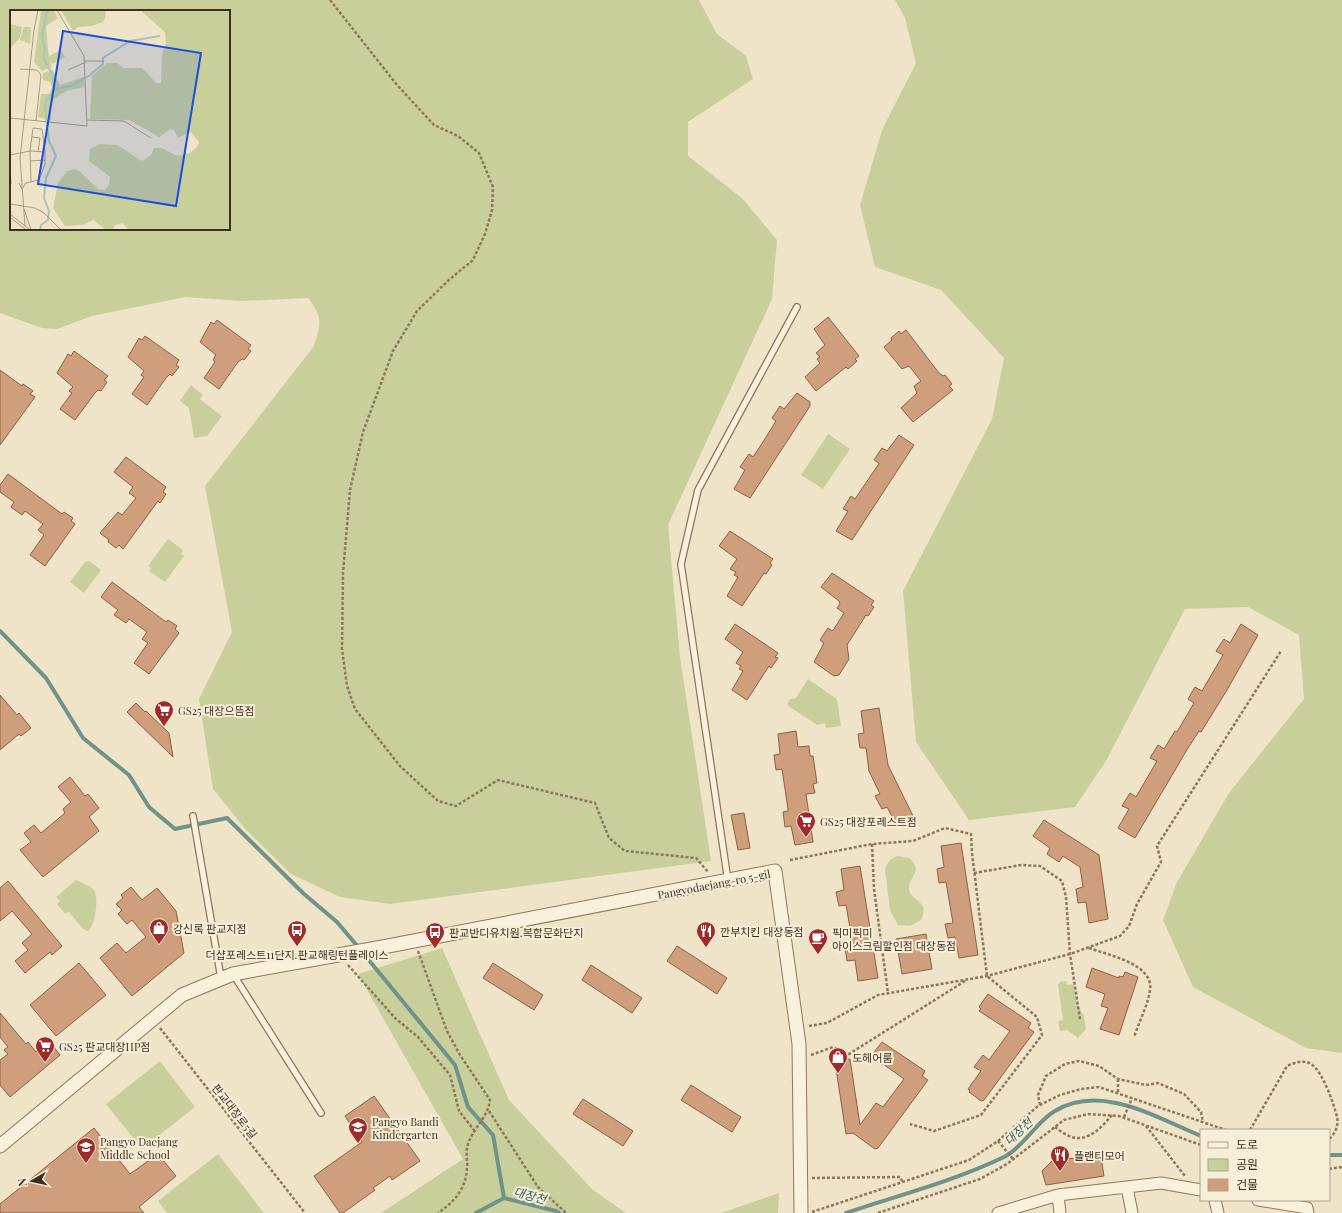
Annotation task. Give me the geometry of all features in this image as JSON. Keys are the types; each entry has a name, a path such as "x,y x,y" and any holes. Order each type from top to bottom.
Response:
{"street":[{"name":"Pangyodaejang-ro 5-gil","path":"341,955 722,883 775,871 799,1059 801,1213"},
{"path":"0,1146 182,994 227,976 341,955"},
{"path":"998,1213 1058,1195 1161,1183 1198,1190"},
{"path":"1127,1187 1132,1213"},
{"path":"1058,1195 1060,1213"},
{"path":"1215,1201 1218,1213"},
{"path":"1264,1201 1307,1208 1308,1213"}],"lane":[{"path":"722,883 681,564 698,490 796,308"},
{"path":"193,816 227,976 321,1113"}],"path":[{"path":"330,0 397,85 434,125 458,136 479,153 493,187 492,210 485,234 473,260 450,279 417,311 393,351 363,432 350,490 343,573 342,649 348,686 355,709 400,766 438,801 456,806 498,780 595,803 609,838 625,851 696,858 722,883"},
{"path":"796,1028 827,1023 878,995 987,976 1070,954 1120,936 1129,926 1137,904 1161,862 1157,846 1281,651"},
{"path":"790,860 872,844 913,841 945,828 971,834 974,873 987,976 1037,1017 1042,1035 981,1115 934,1131 910,1124"},
{"path":"872,844 874,889 888,993"},
{"path":"974,873 1021,865 1040,866 1062,881 1066,896 1070,954 1080,1019"},
{"path":"414,941 447,1031 460,1055 490,1100 489,1111 475,1129 467,1145 468,1169 463,1189 449,1206 438,1213"},
{"path":"1088,948 1139,966 1148,975 1150,989 1134,1037"},
{"path":"341,955 395,1018 422,1041 450,1075 459,1111 475,1129"},
{"path":"799,1059 833,1047 849,1054 968,979"},
{"name":"판교대장로5길","path":"153,1019 305,1213"},
{"path":"1040,1105 1038,1095 1046,1076 1065,1064 1079,1061 1099,1066 1118,1079 1146,1085 1158,1083 1184,1094 1201,1112 1203,1122"},
{"path":"1251,1129 1287,1066 1299,1061 1310,1063 1320,1071 1337,1117 1337,1128 1330,1138"},
{"path":"1118,1079 1118,1093"},
{"path":"808,1213 970,1160 998,1141 1040,1105 1060,1095 1081,1089 1099,1086 1223,1129"},
{"path":"1125,1116 1132,1098"},
{"path":"489,1111 538,1187 566,1213"},
{"path":"878,1213 980,1179 1013,1159 1064,1120 1088,1114 1125,1116 1145,1125 1200,1145"},
{"path":"1055,1127 1070,1137 1087,1137 1101,1129 1112,1115"},
{"path":"1145,1125 1198,1190"},
{"path":"998,1141 1013,1159"},
{"path":"1330,1169 1342,1167"},
{"path":"800,1183 900,1176 902,1181"}],"green space":[{"path":"0,0 699,0 717,34 746,56 753,79 688,122 688,156 742,198 777,240 772,299 668,525 680,657 711,861 390,904 340,897 291,874 247,831 213,789 199,699 232,632 205,486 314,346 319,326 316,310 308,298 242,301 185,297 92,316 57,329 42,328 0,313"},
{"path":"895,0 1342,0 1342,1053 1306,1048 1193,987 1163,920 1177,882 1229,793 1304,699 1299,635 1248,607 1185,609 1106,761 1075,807 969,820 916,742 903,591 992,419 1004,358 941,290 875,267 860,205 882,130 916,63 905,18"},
{"path":"191,385 203,395 200,399 222,416 207,436 194,438 189,408 180,401"},
{"path":"828,434 850,449 823,489 801,475"},
{"path":"168,539 183,550 181,554 184,556 165,582 149,571 151,568 148,566"},
{"path":"89,561 101,570 84,593 70,582 85,562"},
{"path":"808,679 837,699 841,726 826,728 825,723 817,725 787,705 790,699 796,698"},
{"path":"898,856 909,858 916,867 915,874 909,885 909,889 913,897 922,905 923,913 921,920 910,926 898,925 890,910 885,869 890,860"},
{"path":"76,880 90,886 95,892 95,918 91,928 88,931 83,929 69,912 65,914 57,904 60,901 56,897"},
{"path":"442,948 509,1100 593,1190 626,1213 381,1213 463,1159 358,974"},
{"path":"1066,981 1067,985 1074,984 1077,1004 1084,1016 1086,1029 1078,1038 1067,1030 1060,1031 1058,1021 1063,1020 1058,985 1060,982"},
{"path":"160,1061 195,1107 142,1149 106,1104"},
{"path":"218,1154 264,1213 167,1213 158,1201"},
{"path":"779,1193 778,1213 721,1213"}],"building":[{"path":"828,317 859,356 855,359 857,361 848,369 846,367 816,391 805,377 820,363 817,359 820,357 816,353 825,345 814,329"},
{"path":"217,320 251,345 248,349 251,351 244,360 242,359 238,362 219,389 204,378 215,362 213,360 216,355 200,342 211,322 214,324"},
{"path":"906,330 939,373 943,376 945,375 952,384 949,386 953,390 913,422 901,408 917,393 914,386 921,381 909,366 902,369 884,347 899,331 901,334"},
{"path":"145,336 179,360 176,365 179,367 172,376 170,374 166,378 147,405 132,394 144,377 141,375 144,371 128,357 139,338 142,340"},
{"path":"74,351 108,376 104,380 107,382 101,391 98,390 95,393 75,420 60,409 72,393 69,391 73,387 57,373 68,354 71,356"},
{"path":"0,370 22,386 23,384 33,391 30,394 35,397 0,445"},
{"path":"797,393 810,402 810,406 750,498 734,489 745,470 740,467 749,454 753,457 763,442 776,421 772,418 780,406 784,409"},
{"path":"899,435 914,445 852,540 836,531 848,511 843,509 851,496 855,499 878,465 879,463 874,460 882,448 887,451"},
{"path":"126,457 166,487 163,492 166,494 160,503 158,501 123,549 119,545 116,548 100,533 118,512 122,515 136,498 129,493 133,487 114,472"},
{"path":"8,474 62,514 64,512 73,518 71,521 75,524 45,566 30,555 44,535 38,530 43,524 25,511 22,515 11,507 14,502 0,492 0,485"},
{"path":"730,531 773,559 770,563 772,565 766,574 764,573 742,606 727,596 738,577 734,575 736,572 730,569 737,559 719,546"},
{"path":"832,573 874,601 871,605 874,607 868,616 866,615 847,645 849,659 839,675 834,676 814,662 824,643 820,640 828,628 832,631 834,629 844,613 837,608 840,604 839,601 821,587"},
{"path":"112,582 166,622 168,620 177,626 175,629 179,633 149,674 134,663 148,643 142,639 147,632 129,619 126,623 114,615 118,610 101,597"},
{"path":"735,624 778,653 775,657 778,658 771,668 769,666 747,700 732,690 743,671 739,669 741,666 736,663 743,652 725,639"},
{"path":"1241,624 1258,635 1227,690 1201,732 1199,731 1188,748 1135,838 1118,828 1129,809 1122,806 1130,793 1136,797 1157,761 1150,758 1158,745 1164,749 1175,731 1177,732 1194,703 1188,699 1195,687 1202,691 1223,655 1216,651 1224,639 1230,643"},
{"path":"0,695 17,715 19,713 31,728 21,736 19,734 0,750"},
{"path":"136,703 169,733 173,757 127,712"},
{"path":"879,708 888,765 913,816 896,824 887,807 882,809 875,796 880,794 869,771 866,748 860,748 858,734 864,733 861,711"},
{"path":"796,731 798,747 809,746 810,756 813,756 817,783 813,784 815,793 806,794 813,842 795,845 791,826 785,827 783,812 788,811 788,809 782,769 776,770 774,755 780,754 778,734"},
{"path":"70,777 85,796 88,794 99,808 89,817 99,831 43,877 20,850 31,842 24,833 34,825 41,833 65,813 63,809 71,802 58,787"},
{"path":"744,813 750,848 738,850 731,815"},
{"path":"1044,820 1099,855 1108,919 1089,923 1086,902 1078,903 1076,889 1083,887 1080,867 1063,856 1059,862 1047,854 1050,848 1033,836"},
{"path":"961,843 978,955 959,958 955,937 948,938 945,924 953,923 946,882 939,883 937,869 944,867 941,846"},
{"path":"860,866 878,978 858,981 855,960 847,961 845,947 853,945 846,905 839,906 836,892 844,890 841,869"},
{"path":"8,881 62,946 52,955 50,952 25,973 15,961 28,950 22,943 32,934 12,911 0,921 0,888"},
{"path":"131,887 142,900 157,888 176,911 184,953 132,996 100,958 117,943 126,953 146,937 132,920 127,924 118,914 122,910 116,904 123,898 121,895"},
{"path":"926,934 932,969 902,974 896,939"},
{"path":"677,946 727,978 717,994 667,961"},
{"path":"79,963 106,995 56,1036 30,1005"},
{"path":"493,963 543,995 534,1010 483,978"},
{"path":"591,965 642,998 632,1013 582,980"},
{"path":"1092,968 1119,978 1119,976 1123,977 1125,972 1138,977 1119,1035 1100,1029 1108,1008 1101,1006 1105,994 1086,987"},
{"path":"988,994 1031,1023 1028,1028 1034,1032 984,1100 981,1101 969,1092 970,1090 968,1089 981,1071 974,1067 983,1055 989,1060 1010,1031 979,1011 981,1009 979,1007"},
{"path":"0,1013 26,1044 28,1042 36,1052 49,1041 60,1055 10,1097 0,1085 0,1060 8,1054 4,1050 8,1047 0,1037"},
{"path":"882,1042 925,1071 922,1076 928,1080 878,1148 875,1149 853,1133 846,1134 835,1062 850,1059 860,1125 876,1103 883,1107 904,1079 883,1064 882,1065 873,1059 874,1057 872,1055"},
{"path":"691,1085 741,1117 732,1132 681,1100"},
{"path":"374,1096 420,1161 392,1180 390,1176 373,1188 375,1190 343,1213 340,1213 314,1176 362,1142 345,1116"},
{"path":"583,1099 633,1131 623,1146 573,1114"},
{"name":"Pangyo Daejang Middle School","path":"94,1128 130,1174 158,1154 176,1176 139,1207 144,1213 0,1213 0,1204"},
{"path":"1100,1151 1104,1176 1046,1185 1042,1171 1053,1160 1077,1158 1077,1156"}],"waterway":[{"path":"0,631 46,678 83,738 129,775 149,807 175,829 227,818 304,894 337,922 359,948"},
{"path":"363,953 455,1065 468,1107 493,1135 504,1198"},
{"name":"대장천","path":"846,1213 967,1173 1006,1156 1013,1152 1048,1115 1073,1103 1091,1101 1110,1102 1129,1106 1200,1136"},
{"name":"대장천","path":"1330,1155 1342,1155"},
{"name":"대장천","path":"476,1213 504,1198 559,1213"}],"place":[{"name":"GS25 대장으뜸점","path":"164,727"},
{"name":"GS25 대장포레스트점","path":"806,838"},
{"name":"강신록 판교지점","path":"159,945"},
{"name":"더샵포레스트11단지.판교해링턴플레이스","path":"297,947"},
{"name":"깐부치킨 대장동점","path":"706,948"},
{"name":"판교반디유치원.복합문화단지","path":"435,949"},
{"name":"픽미픽미 아이스크림할인점 대장동점","path":"818,955"},
{"name":"GS25 판교대장HP점","path":"45,1063"},
{"name":"도헤어룸","path":"838,1074"},
{"name":"Pangyo Bandi Kindergarten","path":"358,1144"},
{"name":"Pangyo Daejang Middle School","path":"86,1164"},
{"name":"플랜티모어","path":"1060,1172"}]}
